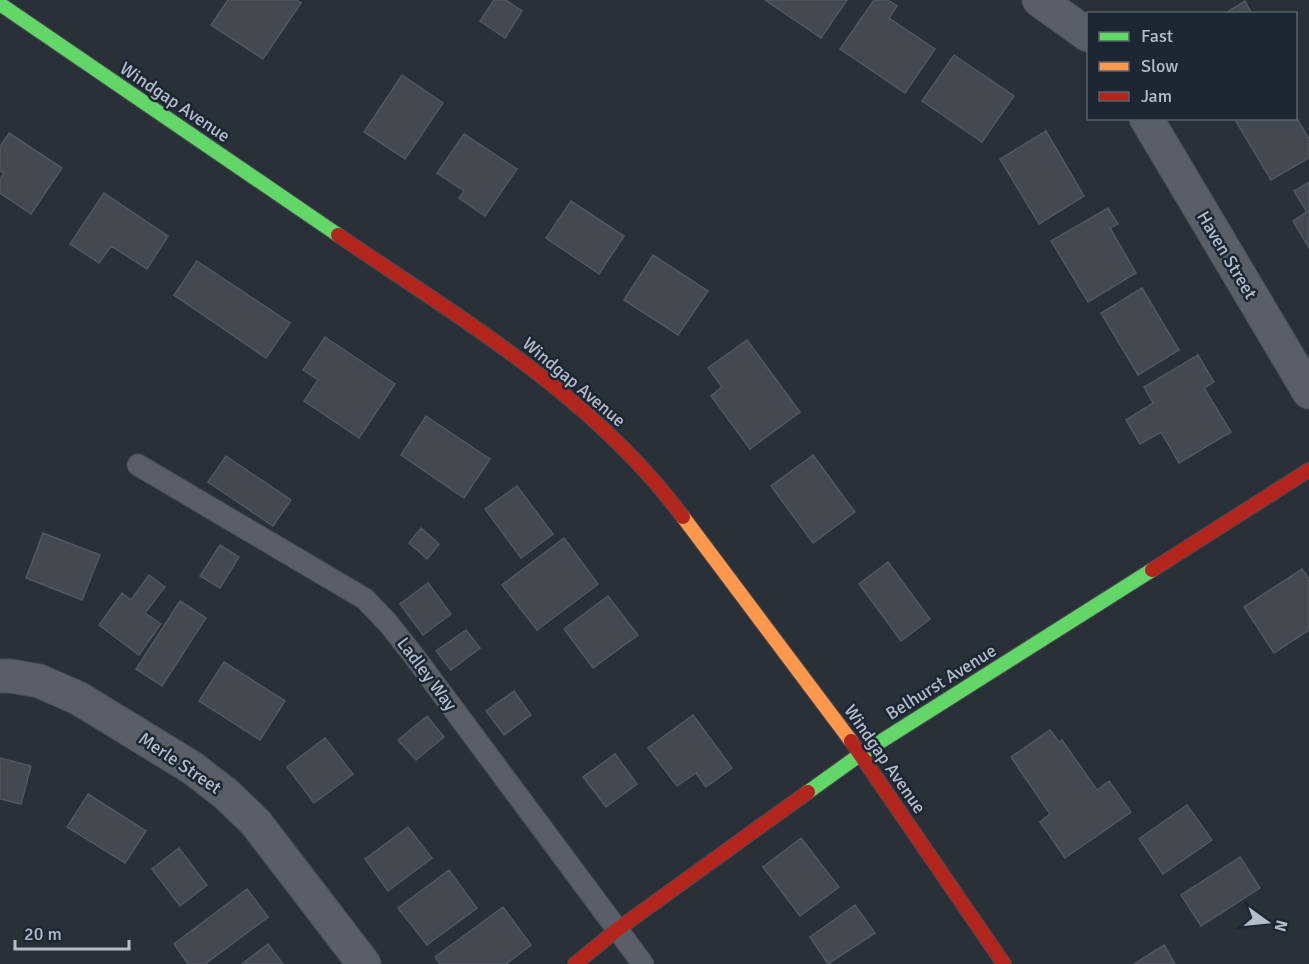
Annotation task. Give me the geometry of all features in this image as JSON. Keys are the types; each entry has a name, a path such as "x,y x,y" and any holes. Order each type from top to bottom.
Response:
{"main road":[{"name":"Windgap Avenue","path":"0,4 523,361 576,403 624,448 666,494 861,754 1004,964"},
{"name":"Belhurst Avenue","path":"575,964 618,929 861,754 1309,470"}],"street":[{"path":"1039,0 1087,33"},
{"name":"Haven Street","path":"1147,120 1309,392"},
{"name":"Merle Street","path":"0,676 39,681 78,698 192,767 226,794 256,823 364,964"}],"lane":[{"name":"Ladley Way","path":"138,465 365,599 414,656 643,964"}],"building":[{"path":"228,0 297,0 301,3 263,59 211,25"},
{"path":"494,0 506,0 522,11 505,38 480,21"},
{"path":"765,0 847,0 821,38"},
{"path":"874,0 888,0 897,6 889,18 935,49 905,93 840,49"},
{"path":"1245,1 1251,12 1227,12"},
{"path":"954,55 1014,96 982,142 922,101"},
{"path":"402,75 443,103 405,159 364,132"},
{"path":"1297,119 1309,139 1309,158 1271,180 1235,120"},
{"path":"1046,131 1084,196 1039,224 1000,159"},
{"path":"9,133 62,168 31,214 0,193 0,179 4,173 0,171 0,147"},
{"path":"464,134 517,169 485,216 459,198 464,191 437,173"},
{"path":"1309,182 1309,248 1293,221 1307,212 1294,191"},
{"path":"104,193 168,236 147,269 111,246 99,263 70,244"},
{"path":"571,201 624,236 599,274 546,238"},
{"path":"1108,208 1118,224 1110,228 1136,273 1088,302 1051,241"},
{"path":"653,255 708,291 678,335 624,300"},
{"path":"197,261 290,323 266,358 174,295"},
{"path":"1142,288 1179,350 1138,375 1101,313"},
{"path":"325,337 395,384 359,438 304,401 318,380 303,370"},
{"path":"747,340 800,412 750,449 711,396 722,387 708,368"},
{"path":"1198,355 1214,382 1204,388 1231,432 1179,463 1161,432 1140,444 1126,420 1153,403 1144,387"},
{"path":"426,416 490,459 464,498 401,455"},
{"path":"813,455 855,512 813,543 771,486"},
{"path":"226,456 291,500 273,526 208,482"},
{"path":"517,486 553,534 521,558 485,509"},
{"path":"421,528 439,544 427,559 409,543"},
{"path":"43,533 100,555 82,600 26,578"},
{"path":"564,538 598,584 537,630 502,585"},
{"path":"220,545 239,557 220,588 200,576"},
{"path":"888,562 930,619 901,641 859,584"},
{"path":"1302,569 1309,579 1309,630 1274,653 1244,607"},
{"path":"149,575 165,587 145,613 161,624 139,655 99,625 122,593 131,600"},
{"path":"428,583 451,614 423,635 400,604"},
{"path":"608,596 638,635 593,668 564,629"},
{"path":"180,601 206,618 162,686 136,669"},
{"path":"466,630 480,648 451,670 436,651"},
{"path":"224,662 285,701 260,740 199,701"},
{"path":"514,691 531,715 504,735 486,711"},
{"path":"693,715 732,768 706,787 696,773 677,786 648,748"},
{"path":"427,716 444,737 416,760 398,740"},
{"path":"1050,730 1059,742 1062,740 1097,790 1109,781 1131,812 1065,858 1040,822 1050,814 1011,757"},
{"path":"325,738 353,774 314,803 287,767"},
{"path":"615,754 637,784 606,807 583,777"},
{"path":"0,758 31,766 21,804 0,799"},
{"path":"88,794 146,831 125,863 67,827"},
{"path":"1187,805 1212,840 1163,874 1139,839"},
{"path":"408,827 432,858 388,891 365,859"},
{"path":"801,838 839,887 800,916 763,867"},
{"path":"179,848 207,885 180,906 152,869"},
{"path":"1240,857 1260,888 1201,926 1181,895"},
{"path":"449,870 477,908 427,945 398,908"},
{"path":"247,889 268,917 205,964 188,964 174,944"},
{"path":"855,905 875,933 828,964 810,937"},
{"path":"503,907 531,945 506,964 440,964 435,957"},
{"path":"268,944 283,964 242,964"},
{"path":"1164,945 1175,964 1134,964"}],"traffic: fast":[{"path":"0,4 338,235"},
{"path":"808,792 861,754 1152,570"}],"traffic: slow":[{"path":"683,517 851,741"}],"traffic: jam":[{"path":"338,235 477,329 567,397 647,474 683,517"},
{"path":"1152,570 1309,470"},
{"path":"851,741 1004,964"},
{"path":"575,964 618,929 808,792"}]}
